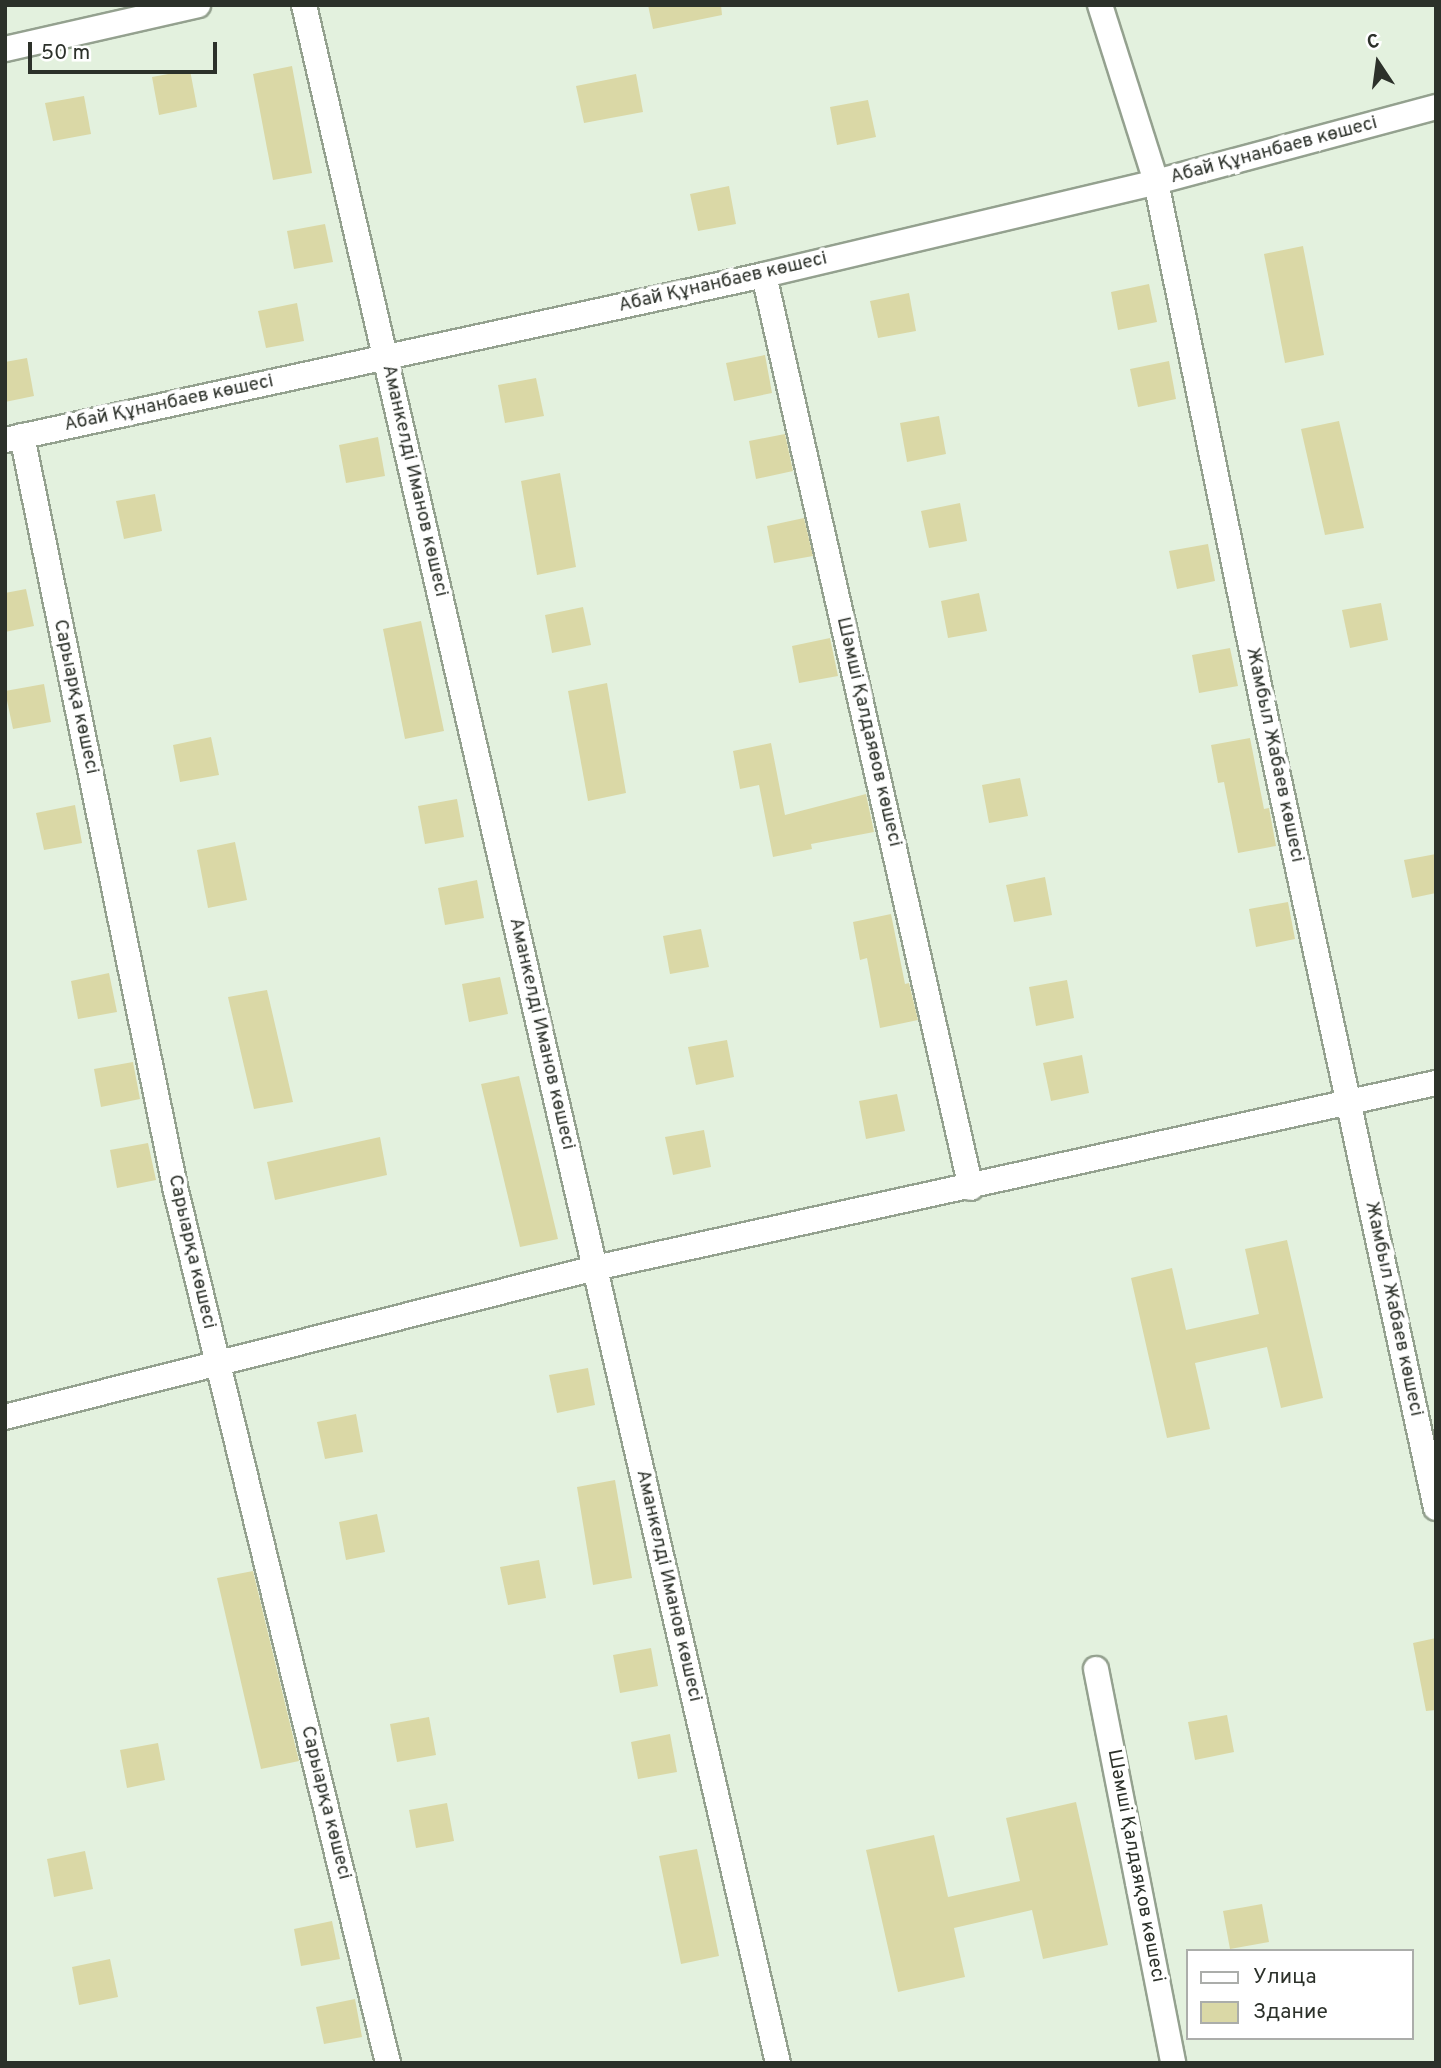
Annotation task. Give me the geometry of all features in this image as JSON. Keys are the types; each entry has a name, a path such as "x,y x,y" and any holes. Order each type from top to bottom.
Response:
{"street":[{"path":"5,49 198,5"},
{"name":"Аманкелді Иманов көшесі","path":"304,5 778,2063"},
{"name":"Жамбыл Жабаев көшесі","path":"1100,5 1156,182 1348,1103 1436,1508"},
{"name":"Абай Құнанбаев көшесі","path":"14,438 764,275 1156,182 1436,107"},
{"name":"Шәмші Қалдаяөов көшесі","path":"764,275 971,1188"},
{"name":"Сарыарқа көшесі","path":"14,438 175,1187 388,2063"},
{"path":"5,1417 595,1268 971,1188 1436,1083"},
{"name":"Шәмші Қалдаяқов көшесі","path":"1096,1669 1173,2063"}],"building":[{"path":"648,5 721,5 722,15 653,29"},
{"path":"292,66 312,173 273,180 253,74"},
{"path":"190,70 197,107 159,115 152,77"},
{"path":"636,74 643,112 584,123 576,86"},
{"path":"84,96 91,134 53,141 45,103"},
{"path":"868,100 876,137 837,145 830,107"},
{"path":"729,186 736,224 698,231 690,194"},
{"path":"325,224 333,262 294,269 287,231"},
{"path":"1303,246 1324,355 1285,363 1264,254"},
{"path":"1149,284 1157,322 1118,330 1111,292"},
{"path":"909,293 916,331 878,338 870,301"},
{"path":"297,303 304,341 266,348 258,311"},
{"path":"765,355 772,393 734,401 726,363"},
{"path":"27,358 34,396 5,402 5,362"},
{"path":"1169,361 1176,399 1138,407 1130,369"},
{"path":"536,378 544,416 505,423 498,385"},
{"path":"939,416 946,454 907,462 900,423"},
{"path":"1339,421 1364,528 1325,535 1301,429"},
{"path":"785,434 793,471 756,479 749,441"},
{"path":"378,437 385,476 346,483 339,445"},
{"path":"560,473 576,567 537,575 521,481"},
{"path":"155,494 162,531 124,539 116,501"},
{"path":"960,503 967,541 929,548 921,511"},
{"path":"804,518 813,556 774,563 767,526"},
{"path":"1208,544 1215,581 1177,589 1169,551"},
{"path":"26,589 34,626 5,632 5,593"},
{"path":"979,593 987,631 948,638 941,601"},
{"path":"1381,603 1388,640 1350,648 1342,610"},
{"path":"583,607 591,645 552,653 545,615"},
{"path":"421,621 444,731 405,739 383,629"},
{"path":"830,638 838,676 799,683 792,646"},
{"path":"1230,648 1238,686 1199,693 1192,655"},
{"path":"607,683 626,793 588,801 568,691"},
{"path":"44,684 51,722 13,729 5,691"},
{"path":"211,737 219,775 180,782 173,745"},
{"path":"1250,738 1264,809 1269,808 1276,846 1238,853 1224,782 1218,783 1211,745"},
{"path":"771,743 785,815 866,794 874,832 811,844 812,849 773,857 759,785 740,789 733,751"},
{"path":"1020,778 1028,816 989,823 982,785"},
{"path":"457,799 464,837 425,844 418,806"},
{"path":"75,805 82,843 44,850 36,813"},
{"path":"235,842 247,900 208,908 197,850"},
{"path":"1436,854 1436,893 1412,898 1404,860"},
{"path":"1045,877 1052,915 1014,922 1006,885"},
{"path":"477,880 484,918 445,925 438,888"},
{"path":"1288,902 1295,939 1256,947 1249,909"},
{"path":"891,914 905,984 909,983 918,1020 880,1028 867,958 860,960 853,922"},
{"path":"701,929 709,967 670,974 663,936"},
{"path":"109,973 117,1012 78,1019 71,981"},
{"path":"500,977 508,1014 469,1022 462,984"},
{"path":"1067,980 1074,1018 1036,1026 1029,987"},
{"path":"267,990 293,1102 254,1109 228,997"},
{"path":"727,1040 734,1077 696,1085 688,1047"},
{"path":"1082,1055 1089,1093 1051,1101 1043,1063"},
{"path":"133,1062 140,1099 101,1107 94,1069"},
{"path":"519,1076 558,1239 520,1247 481,1084"},
{"path":"897,1094 905,1131 866,1139 859,1101"},
{"path":"704,1130 711,1167 673,1175 665,1137"},
{"path":"380,1137 387,1175 275,1200 267,1162"},
{"path":"148,1143 156,1180 117,1188 110,1150"},
{"path":"1287,1240 1323,1398 1281,1408 1267,1347 1195,1363 1210,1429 1167,1438 1131,1278 1172,1268 1186,1330 1259,1314 1245,1249"},
{"path":"588,1368 595,1405 557,1413 549,1375"},
{"path":"356,1414 363,1452 325,1459 317,1422"},
{"path":"615,1480 632,1578 593,1585 577,1487"},
{"path":"377,1514 385,1552 346,1560 339,1522"},
{"path":"539,1560 546,1598 508,1605 500,1567"},
{"path":"253,1571 299,1761 261,1769 217,1578"},
{"path":"1436,1638 1436,1710 1426,1711 1413,1643"},
{"path":"651,1648 658,1686 620,1693 613,1655"},
{"path":"1227,1715 1234,1752 1195,1760 1188,1722"},
{"path":"429,1717 436,1755 397,1762 390,1724"},
{"path":"670,1734 677,1772 638,1779 631,1742"},
{"path":"158,1743 165,1780 127,1788 120,1750"},
{"path":"1076,1802 1108,1945 1043,1959 1032,1910 954,1928 965,1977 898,1992 866,1850 934,1835 948,1897 1020,1881 1006,1818"},
{"path":"447,1803 454,1841 416,1848 409,1810"},
{"path":"697,1849 719,1956 681,1964 659,1856"},
{"path":"85,1851 93,1889 54,1897 47,1859"},
{"path":"1262,1904 1269,1942 1230,1949 1223,1911"},
{"path":"332,1921 340,1959 301,1966 294,1929"},
{"path":"110,1959 118,1997 79,2005 72,1967"},
{"path":"355,1999 362,2037 324,2044 316,2007"}]}
